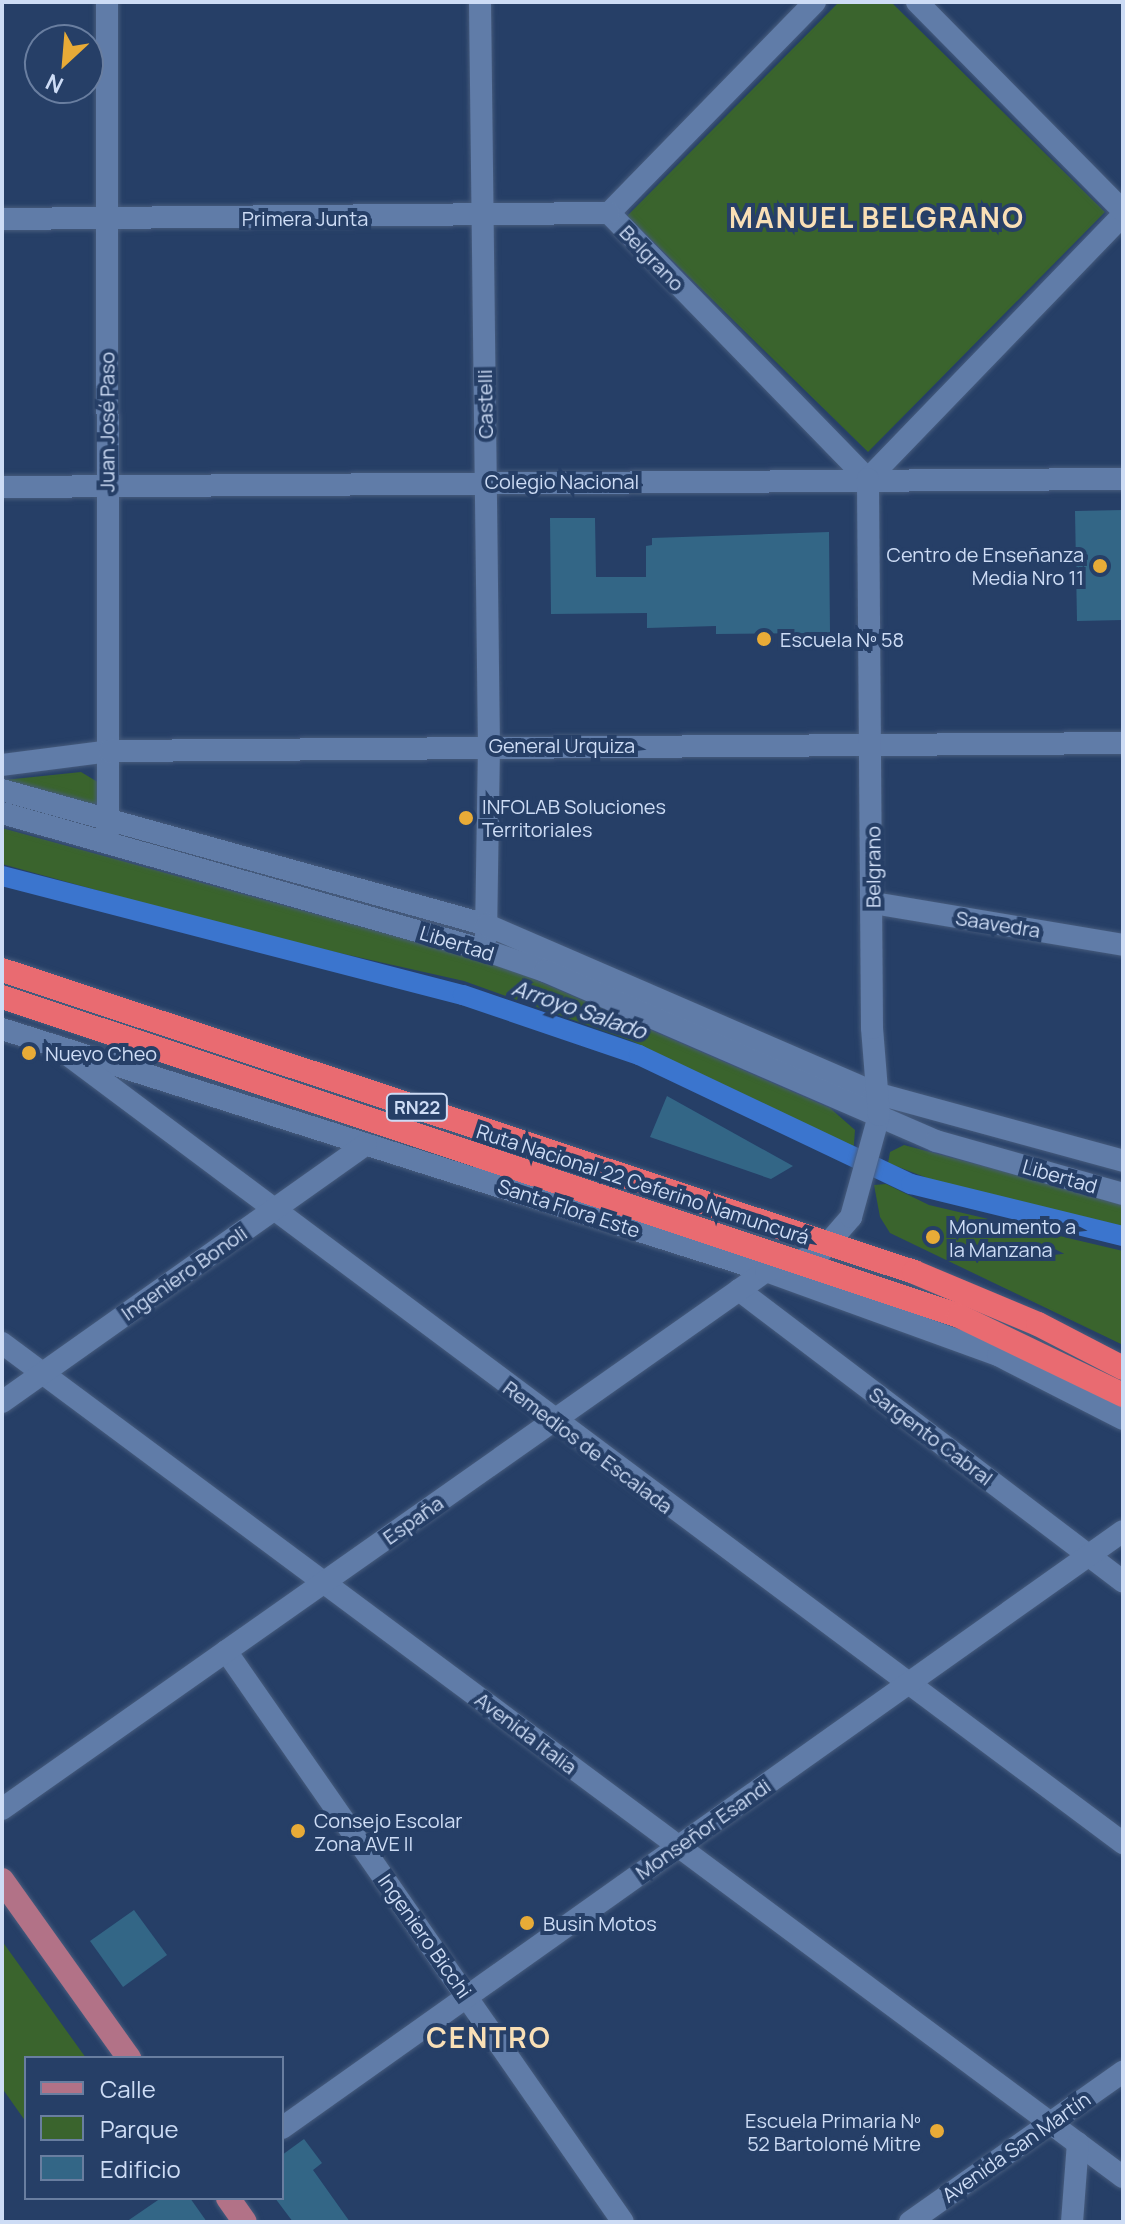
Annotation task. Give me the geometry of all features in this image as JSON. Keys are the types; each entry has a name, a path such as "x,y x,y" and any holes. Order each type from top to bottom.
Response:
{"highway":[{"name":"Ruta Nacional 22 Ceferino Namuncurá","path":"2,970 832,1244 999,1306 1123,1368"},
{"name":"Ruta Nacional 22 Ceferino Namuncurá","path":"2,997 796,1261 1006,1335 1123,1395"}],"main road":[{"path":"2,1880 128,2056"},
{"path":"229,2200 245,2222"}],"street":[{"name":"Juan José Paso","path":"107,2 108,832"},
{"name":"Castelli","path":"480,2 489,745 484,950"},
{"name":"Belgrano","path":"815,2 609,213 868,479 877,1104 872,1150 863,1180 851,1217 832,1244"},
{"path":"868,479 1123,213 917,2"},
{"name":"Primera Junta","path":"2,219 483,217 609,213"},
{"name":"Colegio Nacional","path":"2,487 1123,479"},
{"name":"General Urquiza","path":"2,765 110,751 489,745 1123,743"},
{"name":"Libertad","path":"2,790 108,832 545,971 877,1104 1123,1161"},
{"name":"Libertad","path":"2,813 108,832 487,925 877,1104 936,1141 1123,1194"},
{"name":"Saavedra","path":"873,903 1123,945"},
{"name":"Santa Flora Este","path":"2,1029 766,1271 998,1355 1123,1419"},
{"name":"Remedios de Escalada","path":"56,1046 553,1421 1123,1843"},
{"name":"Ingeniero Bonoli","path":"2,1402 366,1144"},
{"name":"España","path":"2,1809 766,1271 832,1244"},
{"name":"Sargento Cabral","path":"739,1290 1123,1582"},
{"name":"Avenida Italia","path":"2,1343 1123,2177"},
{"name":"Monseñor Esandi","path":"284,2127 1123,1531"},
{"name":"Ingeniero Bicchi","path":"226,1651 623,2222"},
{"name":"Avenida San Martín","path":"910,2222 1123,2072"},
{"path":"1072,2222 1078,2143"}],"green space":[{"path":"839,2 891,2 1105,212 868,452 627,216"},
{"path":"81,772 101,784 103,800 94,805 4,780"},
{"path":"2,828 504,966 830,1108 855,1130 853,1157 808,1127 632,1041 464,981 255,934 2,864"},
{"path":"904,1145 1123,1203 1123,1226 943,1184 888,1163 890,1152"},
{"path":"886,1184 929,1205 1123,1251 1123,1345 890,1233 880,1217 874,1185"},
{"path":"2,1941 85,2056 24,2056 24,2119 2,2088"}],"building":[{"name":"Centro de Enseñanza Media Nro 11","path":"1123,510 1123,620 1077,621 1075,511"},
{"path":"550,518 595,518 596,577 646,577 646,546 652,545 652,538 829,532 830,633 716,634 716,626 647,628 647,613 551,614"},
{"path":"667,1096 793,1166 771,1179 650,1137"},
{"path":"134,1910 167,1955 123,1987 90,1941"},
{"path":"304,2139 322,2163 313,2170 350,2222 293,2222 276,2200 284,2200 284,2154"},
{"path":"158,2200 191,2200 207,2222 126,2222"}],"waterway":[{"name":"Arroyo Salado","path":"2,876 463,995 639,1055 911,1184 1123,1236"}],"place":[{"name":"Centro de Enseñanza Media Nro 11","path":"1100,566"},
{"name":"Escuela Nº 58","path":"764,639"},
{"name":"INFOLAB Soluciones Territoriales","path":"466,818"},
{"name":"Nuevo Cheo","path":"29,1053"},
{"name":"Monumento a la Manzana","path":"933,1237"},
{"name":"Consejo Escolar Zona AVE II","path":"298,1831"},
{"name":"Busin Motos","path":"527,1923"},
{"name":"Escuela Primaria Nº 52 Bartolomé Mitre","path":"937,2131"}],"district":[{"name":"MANUEL BELGRANO","path":"877,217"},
{"name":"CENTRO","path":"489,2037"}]}
